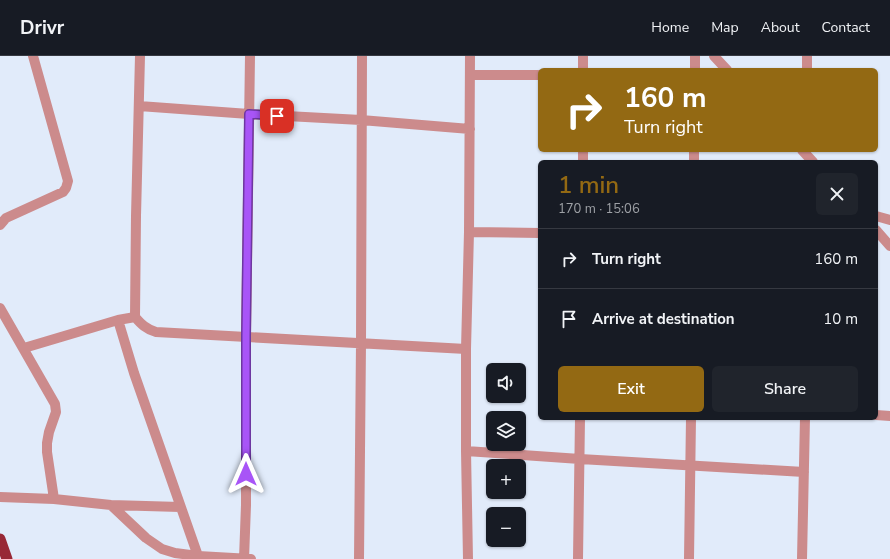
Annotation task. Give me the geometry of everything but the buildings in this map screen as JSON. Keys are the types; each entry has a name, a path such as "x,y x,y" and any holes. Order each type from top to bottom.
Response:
{"highway":[{"path":"0,539 7,559"}],"street":[{"path":"0,225 6,218 63,192 68,181 33,56"},
{"path":"140,56 135,317 145,327 156,332 466,349"},
{"path":"244,559 246,505 246,336 250,56"},
{"path":"359,559 362,56"},
{"path":"468,559 466,349 469,232 470,56"},
{"path":"583,56 583,68"},
{"path":"695,56 695,68"},
{"path":"714,56 726,68"},
{"path":"807,56 807,68"},
{"path":"470,75 538,75"},
{"path":"139,106 361,120 470,129"},
{"path":"878,217 890,220"},
{"path":"469,232 538,233"},
{"path":"878,232 890,246"},
{"path":"0,308 55,404 56,412 47,443 54,499"},
{"path":"24,348 118,320 135,317"},
{"path":"118,320 134,372 198,556"},
{"path":"878,415 890,416"},
{"path":"578,559 580,420"},
{"path":"689,559 691,420"},
{"path":"802,559 805,420"},
{"path":"466,451 804,472"},
{"path":"0,497 54,499 111,505 180,507"},
{"path":"111,505 146,538 162,549 175,553 198,556 251,559"}],"route":[{"path":"246,474 249,114 277,116"}]}
